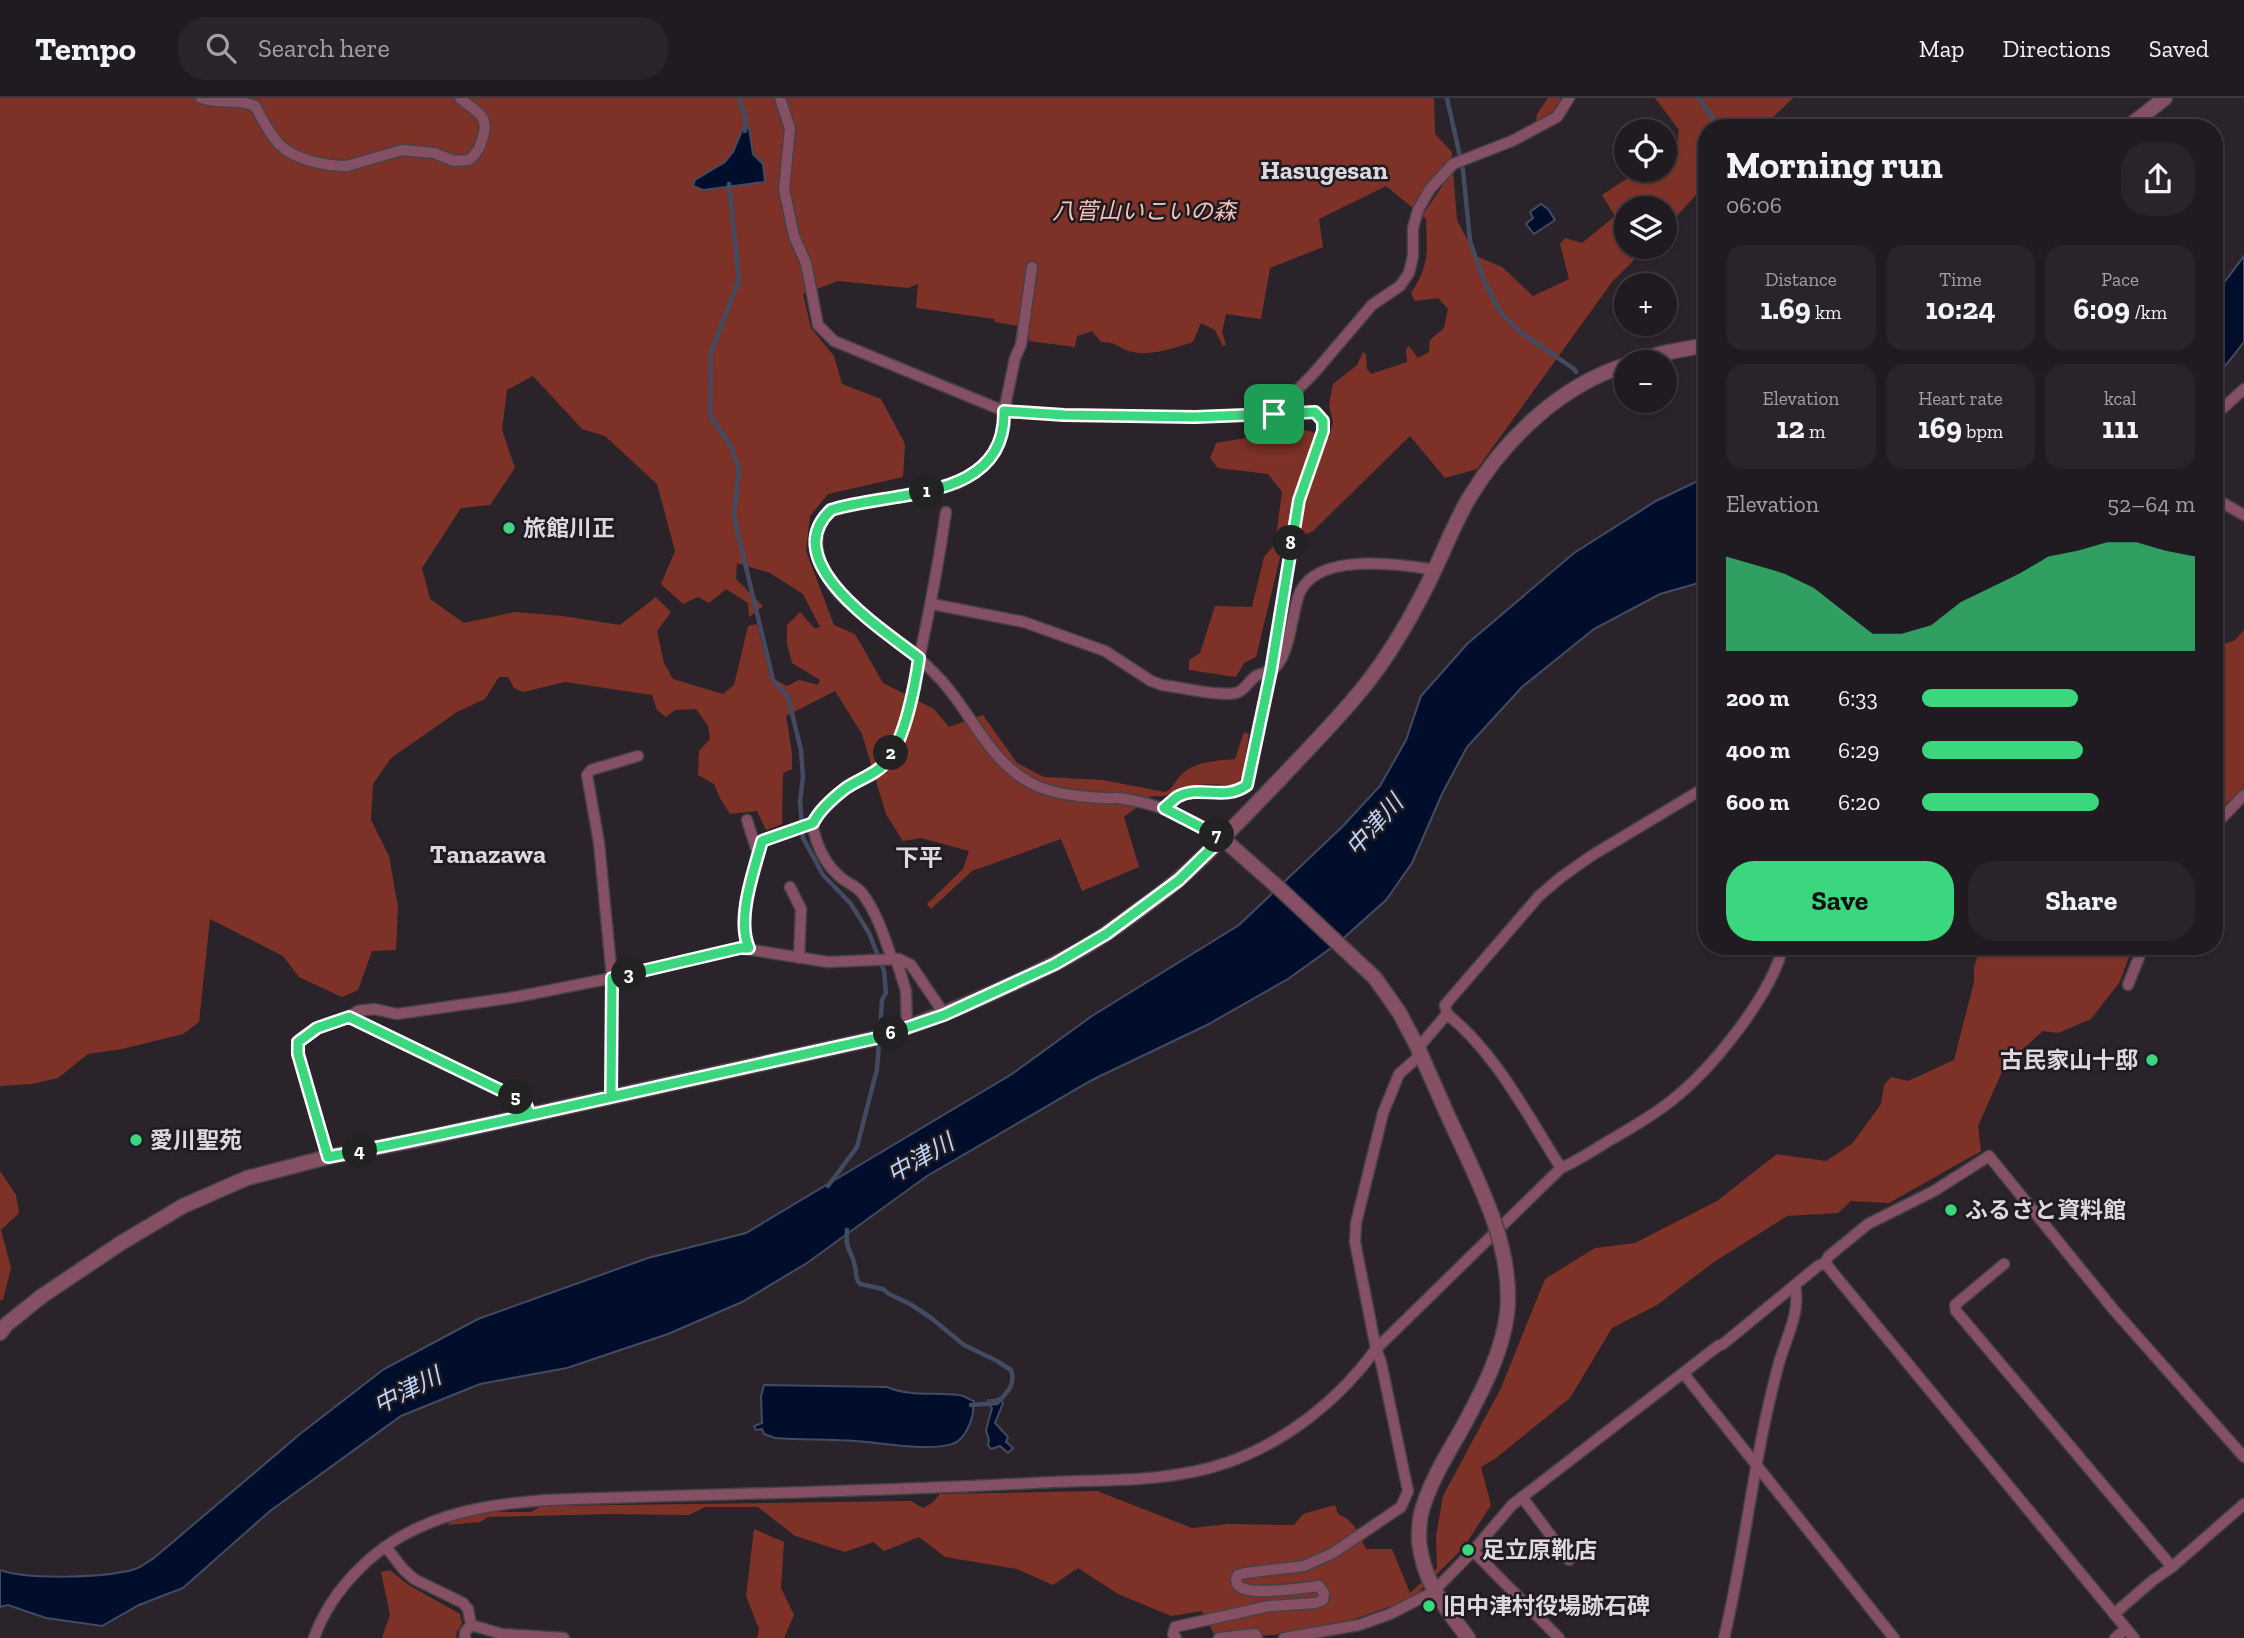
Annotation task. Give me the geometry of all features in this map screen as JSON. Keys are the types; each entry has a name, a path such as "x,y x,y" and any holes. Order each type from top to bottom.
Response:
{"street":[{"path":"201,98 210,101 233,99 250,102 279,145 286,150 316,162 347,166 402,150 434,153 454,161 469,159 481,146 486,129 485,122 479,113 460,98"},
{"path":"780,98 790,130 784,189 794,236 806,263 818,325 834,341 1004,411 1064,415 1195,417 1315,412 1323,421 1323,431 1299,500 1271,671 1247,785 1236,793 1186,794 1164,808"},
{"path":"1274,414 1373,306 1400,286 1409,273 1413,256 1413,228 1418,209 1430,189 1453,164 1512,141 1557,117 1569,98"},
{"path":"2138,119 2165,98"},
{"path":"1032,267 1021,345 1015,358 1004,411 1004,428 999,444 990,458 974,474 958,483 831,510 818,528 816,547 820,561 841,596 919,658 942,681 1013,773 1034,785 1056,791 1122,798 1164,808 1222,838 1375,978 1399,1012 1418,1048 1492,1217 1502,1247 1508,1283 1507,1314 1501,1343 1485,1384 1430,1487 1420,1516 1421,1561 1433,1592 1468,1638"},
{"path":"1677,351 1698,347"},
{"path":"0,1333 7,1324 77,1271 183,1206 247,1178 328,1157 877,1038 944,1015 1055,964 1106,934 1179,880 1307,750 1363,688 1408,624 1471,494 1504,449 1536,417 1573,390 1614,369"},
{"path":"2223,408 2244,389"},
{"path":"2223,503 2244,515"},
{"path":"749,948 745,939 744,913 762,841 809,824 819,811 838,795 878,770 887,761 908,713 932,604 946,512"},
{"path":"932,604 1024,622 1105,651 1151,681 1162,685 1231,693 1243,689 1255,676 1271,671 1281,662 1300,592 1313,576 1336,568 1389,563 1435,570"},
{"path":"611,1097 612,978 599,843 587,775 590,771 638,756"},
{"path":"1561,1168 1492,1061 1462,1026 1447,1014 1445,1005 1539,896 1591,856 1698,792"},
{"path":"2223,817 2244,795"},
{"path":"747,820 756,848 760,850"},
{"path":"809,824 826,861 845,880 853,884 873,910 907,1000 906,1028"},
{"path":"790,887 801,909 799,958"},
{"path":"328,1157 298,1054 298,1042 317,1028 358,1011 374,1009 397,1014 516,997 749,948 828,962 892,959 911,965 944,1015"},
{"path":"314,1638 328,1608 346,1584 402,1535 422,1525 516,1502 1156,1478 1196,1472 1229,1462 1255,1450 1301,1424 1337,1393 1376,1349 1561,1168 1654,1114 1693,1081 1740,1027 1761,996 1778,966 1781,955"},
{"path":"2128,985 2140,955"},
{"path":"1176,1638 1173,1634 1175,1627 1269,1606 1316,1603 1323,1600 1324,1594 1319,1586 1274,1591 1242,1589 1236,1579 1238,1575 1245,1573 1304,1566 1333,1553 1401,1507 1408,1491 1355,1242 1356,1223 1383,1113 1399,1074 1418,1058 1418,1048 1447,1014"},
{"path":"349,1017 525,1102 530,1115"},
{"path":"1284,1638 1359,1625 1390,1614 1433,1592 1473,1552 1512,1505 1718,1346 1723,1345 1825,1263 1829,1256 1868,1224 1934,1191 1989,1156 2113,1309 2244,1457"},
{"path":"1825,1263 2130,1634 2115,1638"},
{"path":"2004,1264 1955,1306 1956,1311 2172,1567"},
{"path":"1724,1638 1756,1466 1780,1362 1797,1307 1795,1285"},
{"path":"1684,1374 1894,1638"},
{"path":"1522,1497 1567,1553"},
{"path":"2114,1614 2244,1504"},
{"path":"386,1547 414,1579 463,1603 468,1609 471,1625"},
{"path":"1473,1552 1559,1638"},
{"path":"465,1638 465,1632 471,1625 502,1634 564,1638"},
{"path":"1219,1638 1255,1634 1257,1638"}],"green space":[{"name":"八菅山いこいの森","path":"0,98 1434,98 1435,134 1452,152 1452,157 1441,167 1449,177 1453,172 1457,220 1476,256 1502,267 1533,296 1569,279 1560,244 1565,238 1582,243 1614,217 1614,259 1635,259 1621,273 1614,273 1614,280 1477,469 1445,478 1410,436 1313,531 1283,545 1256,657 1244,663 1236,677 1189,670 1189,660 1200,653 1215,606 1252,607 1264,557 1275,544 1282,492 1268,474 1218,468 1210,458 1216,443 1258,436 1279,427 1309,431 1329,438 1333,422 1329,405 1333,384 1357,365 1363,352 1366,354 1367,369 1371,374 1407,362 1406,349 1409,346 1418,358 1429,352 1430,340 1444,328 1448,309 1438,298 1415,301 1411,293 1422,274 1426,258 1426,219 1422,216 1443,185 1436,175 1426,185 1413,208 1386,186 1319,219 1323,247 1270,268 1261,319 1226,314 1222,332 1226,345 1223,346 1215,330 1201,323 1193,342 1156,352 1132,352 1101,342 1092,331 1077,336 1075,347 1029,341 1029,328 995,322 995,319 916,308 918,284 908,288 838,281 803,294 811,328 834,356 842,384 881,399 905,444 903,477 828,494 810,516 806,551 834,625 855,634 883,683 934,709 949,727 983,715 1017,763 1044,777 1103,780 1165,792 1193,767 1206,762 1235,759 1244,732 1249,734 1243,774 1233,786 1197,785 1163,796 1152,796 1124,817 1139,867 1082,891 1061,839 972,871 931,909 927,904 963,869 969,851 921,838 903,841 886,814 862,734 835,691 786,716 792,769 783,773 782,824 766,830 757,811 730,814 714,784 698,775 699,751 710,739 708,726 696,709 675,710 666,717 657,710 652,695 565,682 523,692 514,688 508,677 499,677 485,699 457,712 391,758 373,784 371,820 389,856 398,907 396,950 372,951 358,990 342,997 299,977 283,956 210,919 199,1022 183,1034 122,1049 88,1054 58,1078 32,1084 0,1086","holes":["533,376 582,429 605,436 657,484 675,551 661,584 683,604 698,597 709,603 726,589 748,603 749,617 763,606 736,579 737,563 770,573 803,594 820,627 814,628 800,612 787,625 787,644 792,663 820,680 818,685 799,680 787,686 770,677 757,624 748,626 734,685 723,694 673,679 664,663 657,631 671,612 656,597 620,625 515,612 464,623 430,599 422,568 461,508 490,505 515,468 502,430 507,390"]},
{"path":"1548,98 1561,98 1553,112 1536,121 1537,114"},
{"path":"1655,98 1793,98 1771,119 1698,119 1698,193 1677,216 1677,196 1614,196 1614,214 1602,195 1622,182 1677,182 1677,119 1671,119"},
{"path":"2244,630 2244,788 2223,806 2223,644 2234,641"},
{"path":"1978,955 2130,955 2119,983 2091,1019 2058,1033 2043,1031 2005,1065 1978,1126 1981,1151 1889,1203 1851,1201 1838,1213 1787,1216 1714,1262 1657,1305 1612,1328 1570,1398 1481,1467 1491,1505 1464,1547 1413,1598 1355,1619 1274,1635 1216,1638 1202,1611 1171,1616 1118,1594 1078,1568 1053,1585 1017,1569 945,1557 919,1537 884,1551 873,1542 845,1552 795,1536 758,1507 705,1507 689,1515 488,1517 480,1522 448,1525 451,1521 491,1512 531,1512 541,1506 911,1501 923,1508 940,1494 1097,1491 1192,1528 1227,1524 1294,1525 1303,1514 1335,1505 1338,1514 1355,1528 1366,1549 1392,1549 1410,1593 1437,1568 1436,1536 1443,1496 1501,1388 1545,1279 1595,1248 1635,1243 1717,1201 1777,1154 1826,1161 1852,1144 1881,1104 1884,1085 1891,1077 1908,1081 1954,1060 1974,982"},
{"path":"0,1171 16,1195 19,1213 1,1230 11,1268 3,1300 0,1300"},
{"path":"754,1529 784,1542 781,1588 794,1615 784,1638 757,1638 759,1629 746,1596"},
{"path":"390,1570 407,1584 460,1614 462,1624 456,1638 382,1638 390,1615 381,1572"}],"water":[{"path":"743,128 749,128 753,154 763,164 765,182 703,190 693,186 695,180 725,162 733,152"},
{"path":"1541,204 1555,220 1534,234 1526,224 1533,218 1530,212"},
{"path":"2244,256 2244,342 2223,369 2223,284"},
{"name":"中津川","path":"1698,481 1698,583 1660,594 1594,629 1522,687 1467,747 1442,794 1412,863 1386,900 1338,943 1288,979 1207,1025 1092,1080 927,1176 807,1263 742,1302 668,1334 567,1368 480,1384 401,1416 270,1511 183,1588 139,1605 102,1626 46,1618 8,1605 0,1607 0,1570 67,1577 122,1572 140,1567 300,1434 384,1369 478,1319 648,1258 746,1233 1012,1074 1092,1016 1239,925 1343,826 1380,786 1406,740 1421,696 1467,644 1574,553 1656,501"},
{"path":"764,1385 887,1387 914,1393 961,1395 974,1401 975,1406 971,1420 958,1441 938,1447 775,1438 764,1434 762,1429 756,1430 754,1426 762,1423 761,1396"},
{"path":"999,1398 1003,1403 995,1423 1008,1437 1006,1442 1013,1448 1008,1453 1000,1446 991,1449 988,1445 986,1430 992,1408 987,1405 988,1400"}],"waterway":[{"path":"739,98 746,119 745,131"},
{"path":"1447,98 1463,170 1470,241 1483,278 1500,312 1519,331 1576,372"},
{"path":"1699,98 1713,119"},
{"path":"729,184 739,280 711,352 710,415 731,447 739,469 734,517 773,680 788,697 801,750 803,777 800,802 803,838 823,875 851,904 869,933 884,971 886,993 882,1000 880,1033"},
{"path":"828,1186 857,1147 877,1069 879,1042"},
{"path":"847,1230 848,1247 860,1284 883,1289 910,1304 964,1345 1011,1370 1011,1385 997,1403 971,1405"}],"place":[{"name":"旅館川正","path":"509,528"},
{"name":"古民家山十邸","path":"2152,1060"},
{"name":"愛川聖苑","path":"136,1140"},
{"name":"ふるさと資料館","path":"1951,1210"},
{"name":"足立原靴店","path":"1468,1550"},
{"name":"旧中津村役場跡石碑","path":"1429,1606"}],"district":[{"name":"Hasugesan","path":"1324,170"},
{"name":"Tanazawa","path":"488,854"},
{"name":"下平","path":"919,857"}],"route":[{"path":"1274,414 1195,417 1064,415 1004,411 1004,428 999,444 974,474 958,483 938,489 831,510 818,528 816,547 820,561 841,596 919,658 915,685 897,743 887,761 819,811 813,823 762,841 744,913 745,939 749,948 612,978 611,1097 530,1115 416,1140 328,1157 298,1054 298,1042 317,1028 349,1017 525,1102 530,1115 877,1038 944,1015 1055,964 1106,934 1179,880 1222,838 1164,808 1186,794 1236,793 1247,785 1271,671 1299,500 1323,431 1323,421 1315,412 1274,414"}]}
